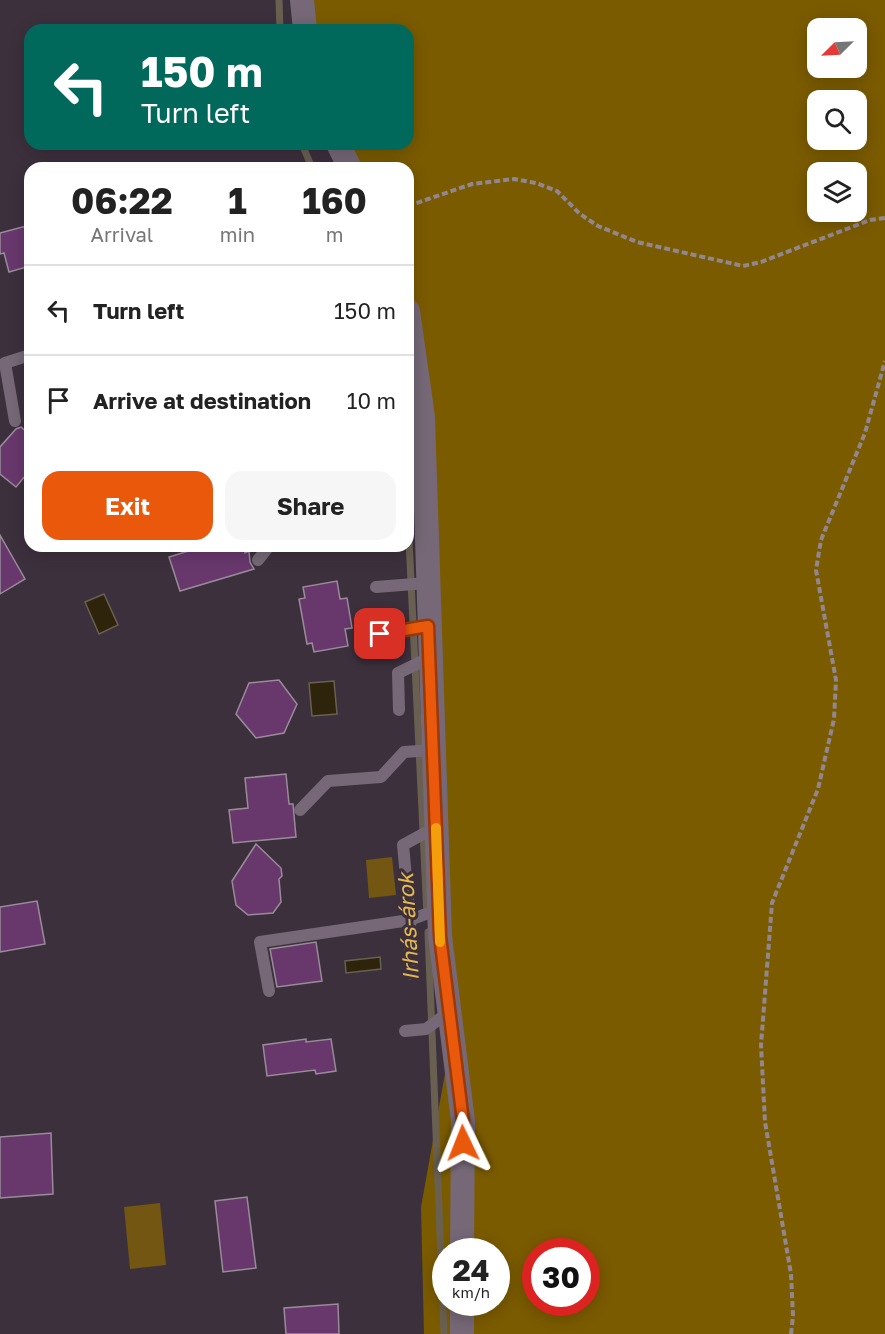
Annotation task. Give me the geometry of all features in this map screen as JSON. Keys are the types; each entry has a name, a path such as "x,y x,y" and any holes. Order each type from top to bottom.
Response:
{"street":[{"path":"302,0 304,24"},
{"path":"414,402 416,492 427,583 440,936 463,1121 462,1238"},
{"path":"462,1316 462,1334"}],"lane":[{"path":"15,421 5,363 24,357"},
{"path":"258,560 264,552"},
{"path":"376,587 427,583"},
{"path":"380,634 428,626"},
{"path":"399,710 398,673 429,658"},
{"path":"300,810 328,781 381,777 404,752 432,750"},
{"path":"411,974 410,920 403,845 436,828"},
{"path":"269,991 260,942 410,920 439,909"},
{"path":"405,1031 426,1029 449,1012"}],"path":[{"path":"414,204 472,184 514,179 536,183 556,191 580,214 608,230 637,242 743,266 761,262 870,220 885,218"},
{"path":"791,1334 793,1316 791,1274 765,1122 761,1045 772,903 818,789 834,719 836,680 816,570 821,540 865,433 885,361"}],"shaded area":[{"path":"302,0 885,0 885,1334 424,1334 421,1207 446,1068 414,431 414,162 347,162 341,150 414,150 414,24 304,24"},
{"path":"104,594 118,625 99,634 85,602"},
{"path":"334,681 337,714 312,716 309,683"},
{"path":"392,857 396,895 369,898 366,860"},
{"path":"380,957 381,969 346,973 345,961"},
{"path":"160,1203 166,1265 130,1269 124,1207"}],"building":[{"path":"24,227 24,268 9,272 4,253 0,254 0,233"},
{"path":"21,427 24,430 24,477 16,487 0,474 0,447 16,429"},
{"path":"0,535 25,579 0,594"},
{"path":"185,552 249,552 250,562 254,569 180,591 169,557"},
{"path":"337,581 340,599 347,598 352,628 345,629 348,646 314,652 312,643 307,644 299,599 305,598 303,587"},
{"path":"279,680 297,704 284,733 256,738 236,714 249,683"},
{"path":"286,774 289,804 293,804 296,837 233,843 229,810 248,808 245,778"},
{"path":"256,844 281,868 282,876 279,879 281,902 273,913 248,915 236,905 232,881"},
{"path":"37,901 45,944 0,952 0,907"},
{"path":"316,942 322,981 277,987 270,949"},
{"path":"306,1039 306,1042 331,1039 336,1071 316,1074 315,1070 267,1076 263,1045"},
{"path":"51,1133 53,1194 0,1198 0,1137"},
{"path":"247,1197 256,1268 223,1272 215,1201"},
{"path":"338,1304 339,1334 286,1334 284,1308"}],"waterway":[{"name":"Irhás-árok","path":"279,0 280,24"},
{"name":"Irhás-árok","path":"304,150 310,162"},
{"name":"Irhás-árok","path":"410,552 427,915"},
{"name":"Irhás-árok","path":"428,932 444,1334"}],"slow traffic":[{"path":"436,828 440,942"}],"route":[{"path":"380,634 428,626 440,936 463,1121 463,1143"}]}
